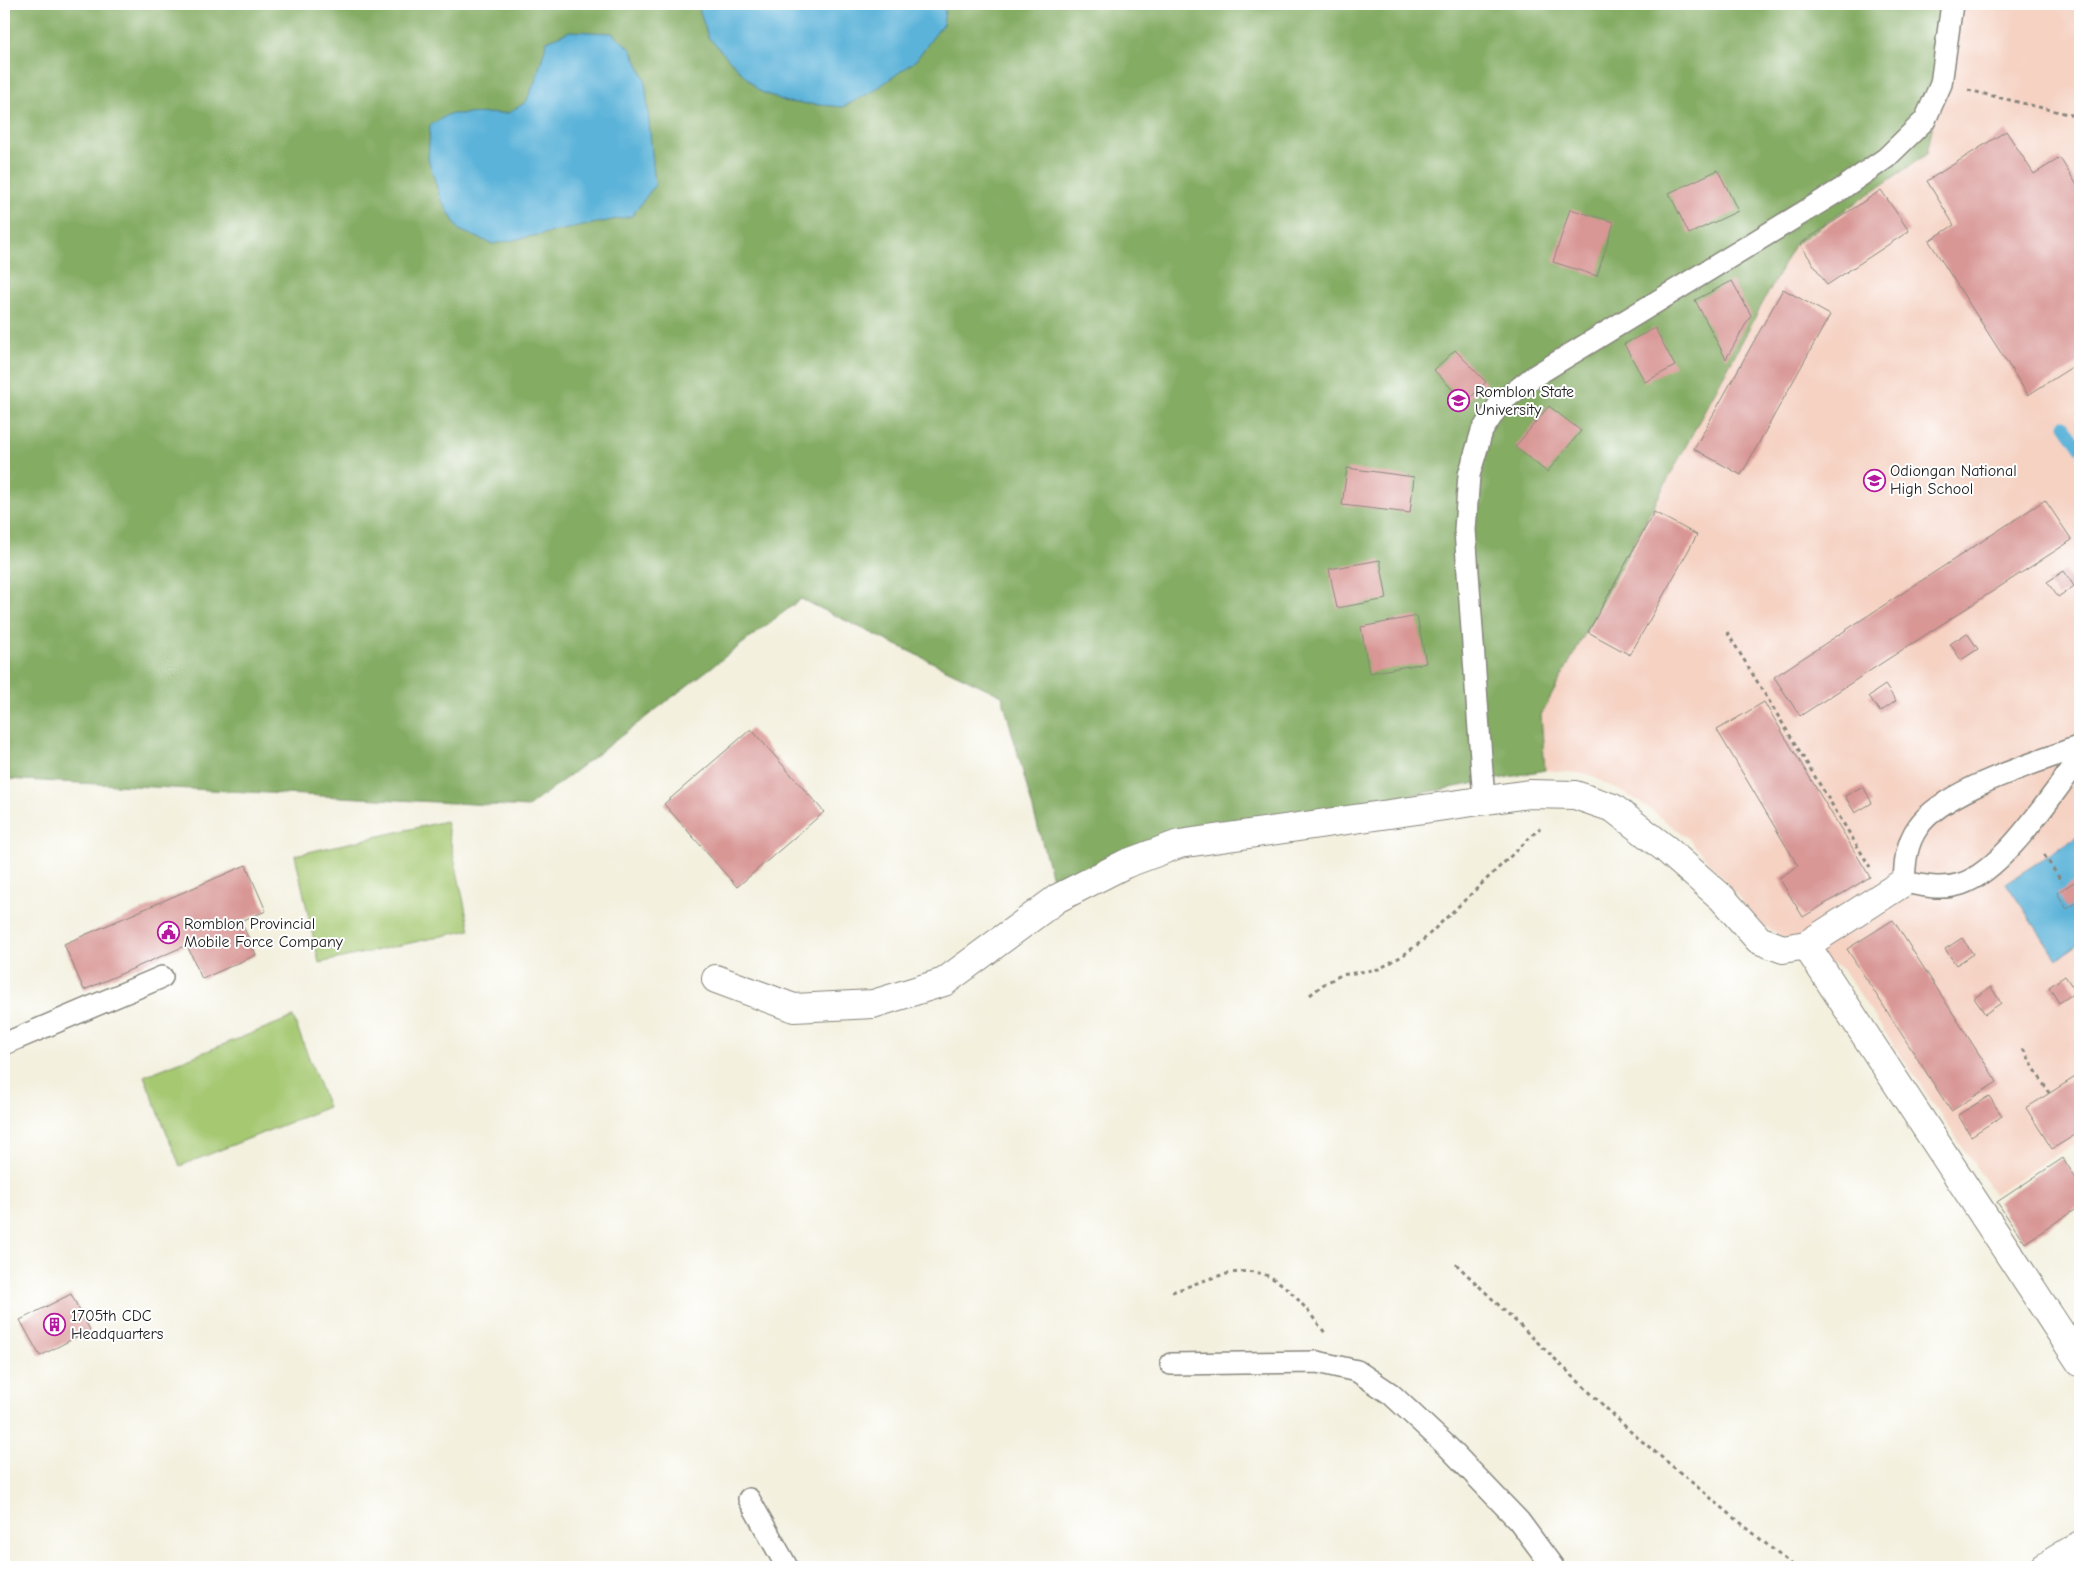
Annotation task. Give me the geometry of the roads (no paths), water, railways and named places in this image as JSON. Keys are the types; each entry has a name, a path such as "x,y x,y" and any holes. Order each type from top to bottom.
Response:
{"street":[{"path":"716,979 794,1008 873,1004 944,982 1058,898 1125,864 1179,844 1529,794 1575,795 1613,808 1666,849 1722,898 1759,940 1783,948 1806,946 1895,887"},
{"path":"1806,946 2080,1362"},
{"path":"2044,1567 2080,1545"}],"lane":[{"path":"1484,801 1465,530 1469,475 1482,431 1500,403 1533,377 1840,190 1886,158 1925,120 1941,84 1952,4"},
{"path":"2080,746 1970,790 1940,806 1918,827 1905,855 1895,887 1930,888 1960,884 1987,870 2012,845 2080,758"},
{"path":"4,1044 162,977"},
{"path":"1171,1364 1317,1362 1357,1371 1391,1394 1448,1448 1519,1521 1553,1567"},
{"path":"750,1499 787,1567"}],"water":[{"path":"702,4 946,4 943,24 915,61 875,90 843,107 787,102 759,91 708,37 699,9"},
{"path":"570,31 612,33 631,49 645,79 655,185 632,216 493,244 459,230 440,198 428,159 430,125 449,114 508,113 526,102 536,79 547,41"},
{"path":"2080,835 2080,943 2057,959 2006,883"}],"waterway":[{"path":"2064,425 2080,448"}],"place":[{"name":"Romblon State University","path":"1459,401"},
{"name":"Odiongan National High School","path":"1874,480"},
{"name":"Romblon Provincial Mobile Force Company","path":"168,933"},
{"name":"1705th CDC Headquarters","path":"55,1325"}]}
